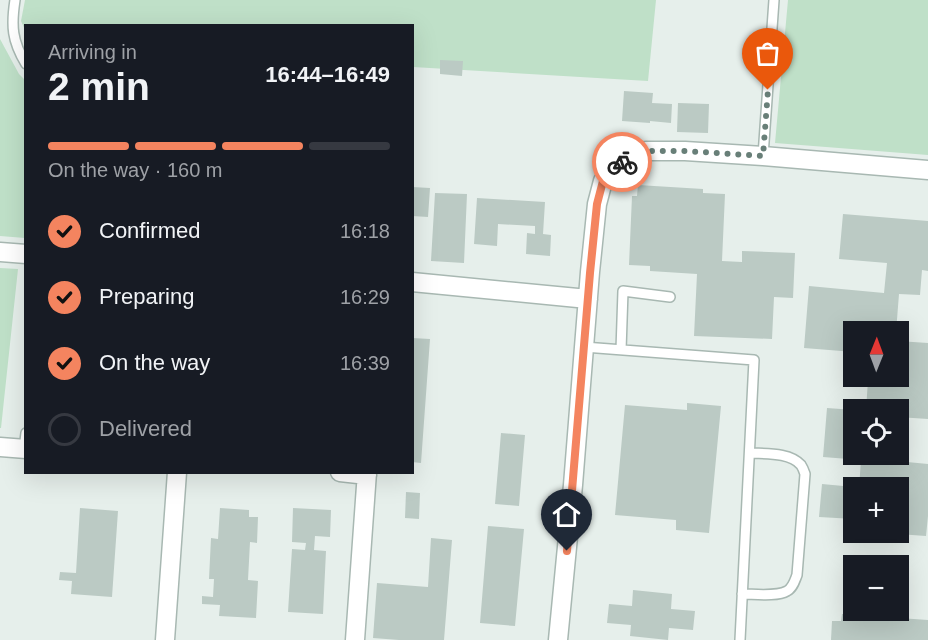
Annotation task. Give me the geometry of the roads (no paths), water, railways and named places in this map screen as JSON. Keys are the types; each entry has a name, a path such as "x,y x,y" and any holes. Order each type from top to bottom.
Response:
{"street":[{"path":"558,640 597,204 603,181 618,164 646,151 763,156 928,170"},
{"path":"0,252 24,254"},
{"path":"414,282 588,299"},
{"path":"0,447 24,444"},
{"path":"165,640 177,474"},
{"path":"355,640 367,474"}],"lane":[{"path":"15,0 13,29 17,50 24,61"},
{"path":"763,156 774,0"},
{"path":"621,350 623,291 670,297"},
{"path":"584,347 754,360 740,640"},
{"path":"742,594 778,594 788,591 794,583 797,574 805,474 801,465 791,458 750,453"}]}
